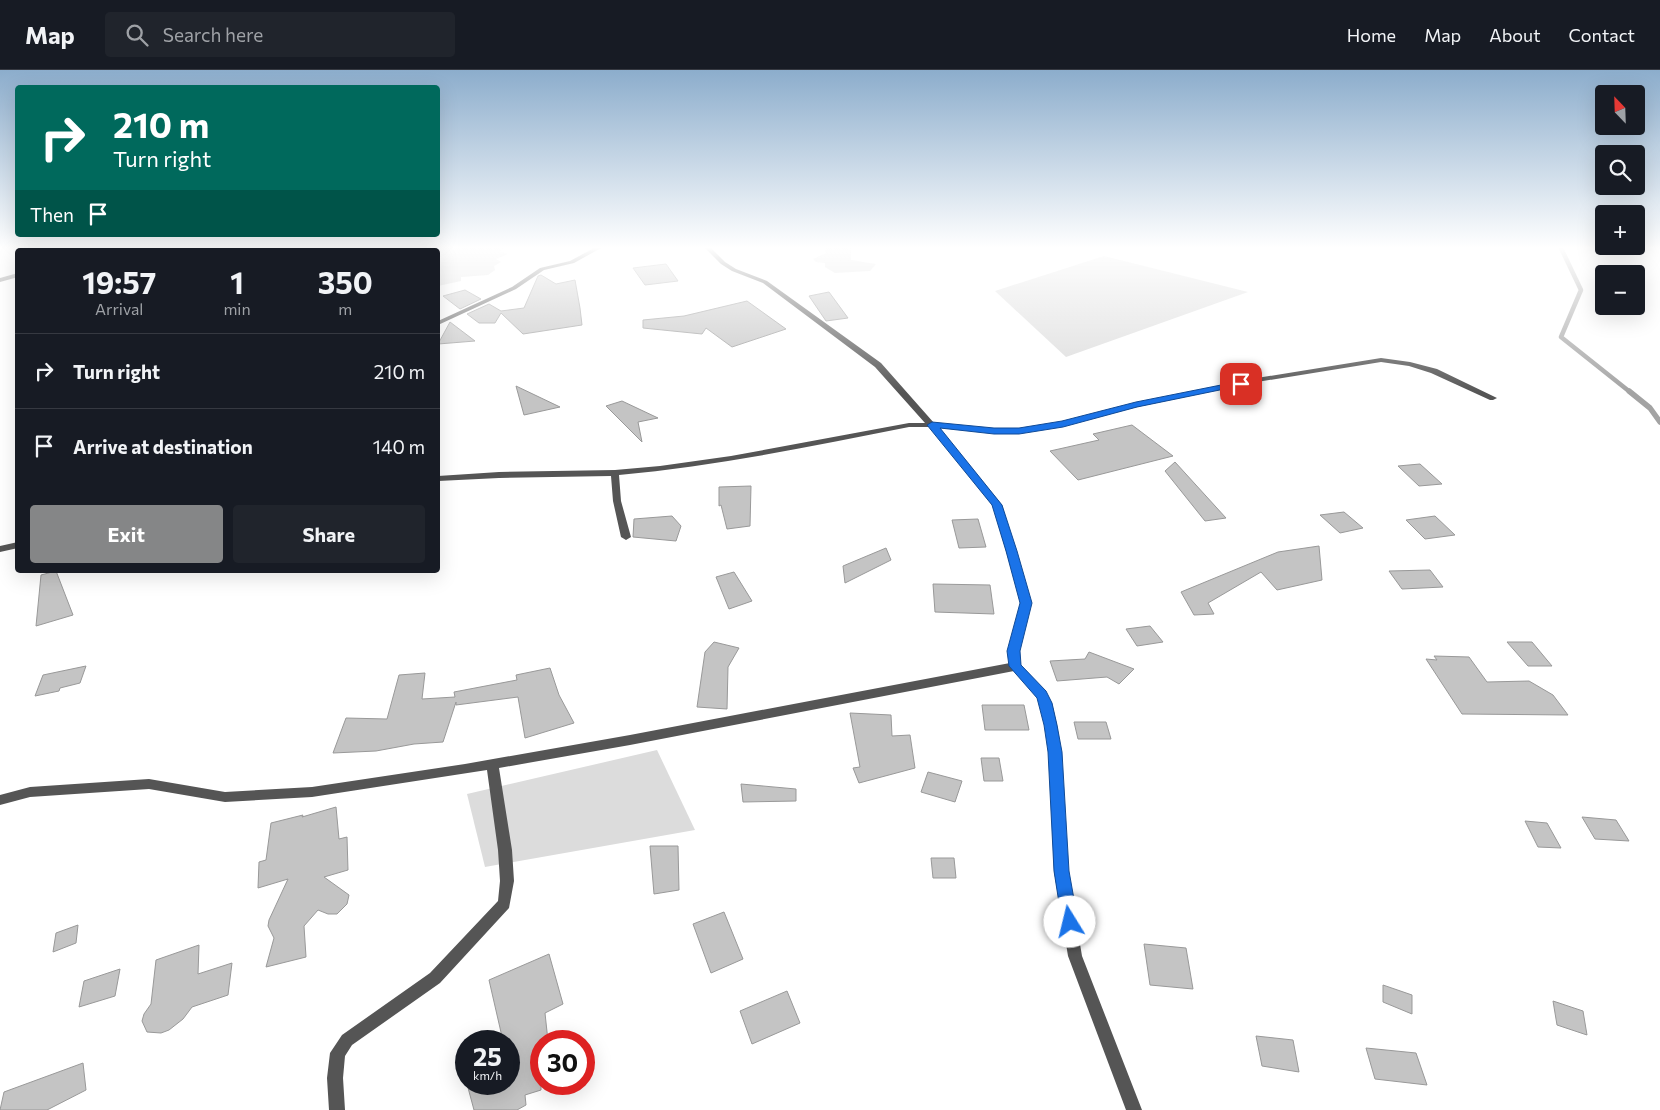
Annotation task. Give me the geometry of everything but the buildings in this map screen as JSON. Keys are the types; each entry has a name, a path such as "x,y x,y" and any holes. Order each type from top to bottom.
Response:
{"street":[{"path":"440,323 496,297"},
{"path":"785,297 855,346 878,365 932,425 997,505 1026,603 1014,651 1016,666 1041,694 1046,703 1055,752 1061,871 1075,956 1134,1110"},
{"path":"440,479 499,475 615,473 731,459 909,425 1019,431 1063,424 1136,405 1257,380 1381,360 1410,364 1434,371 1493,398"},
{"path":"615,473 617,501 626,537"},
{"path":"0,549 15,546"},
{"path":"0,800 30,792 149,784 225,797 265,796 359,786 778,713 881,691 1016,666"},
{"path":"337,1110 335,1078 338,1053 347,1040 435,978 504,904 507,881 505,850 492,764"}],"shaded area":[{"path":"1001,297 1235,297 1066,357"},
{"path":"657,750 695,830 485,867 467,794"}],"waterway":[{"path":"1578,297 1561,337 1630,392"},
{"path":"1629,391 1650,408 1660,422"}],"route":[{"path":"1070,922 1061,871 1055,752 1051,725 1046,703 1041,694 1016,666 1014,651 1026,603 1012,551 997,505 966,464 932,425 994,431 1019,431 1063,424 1136,405 1241,384"}]}
